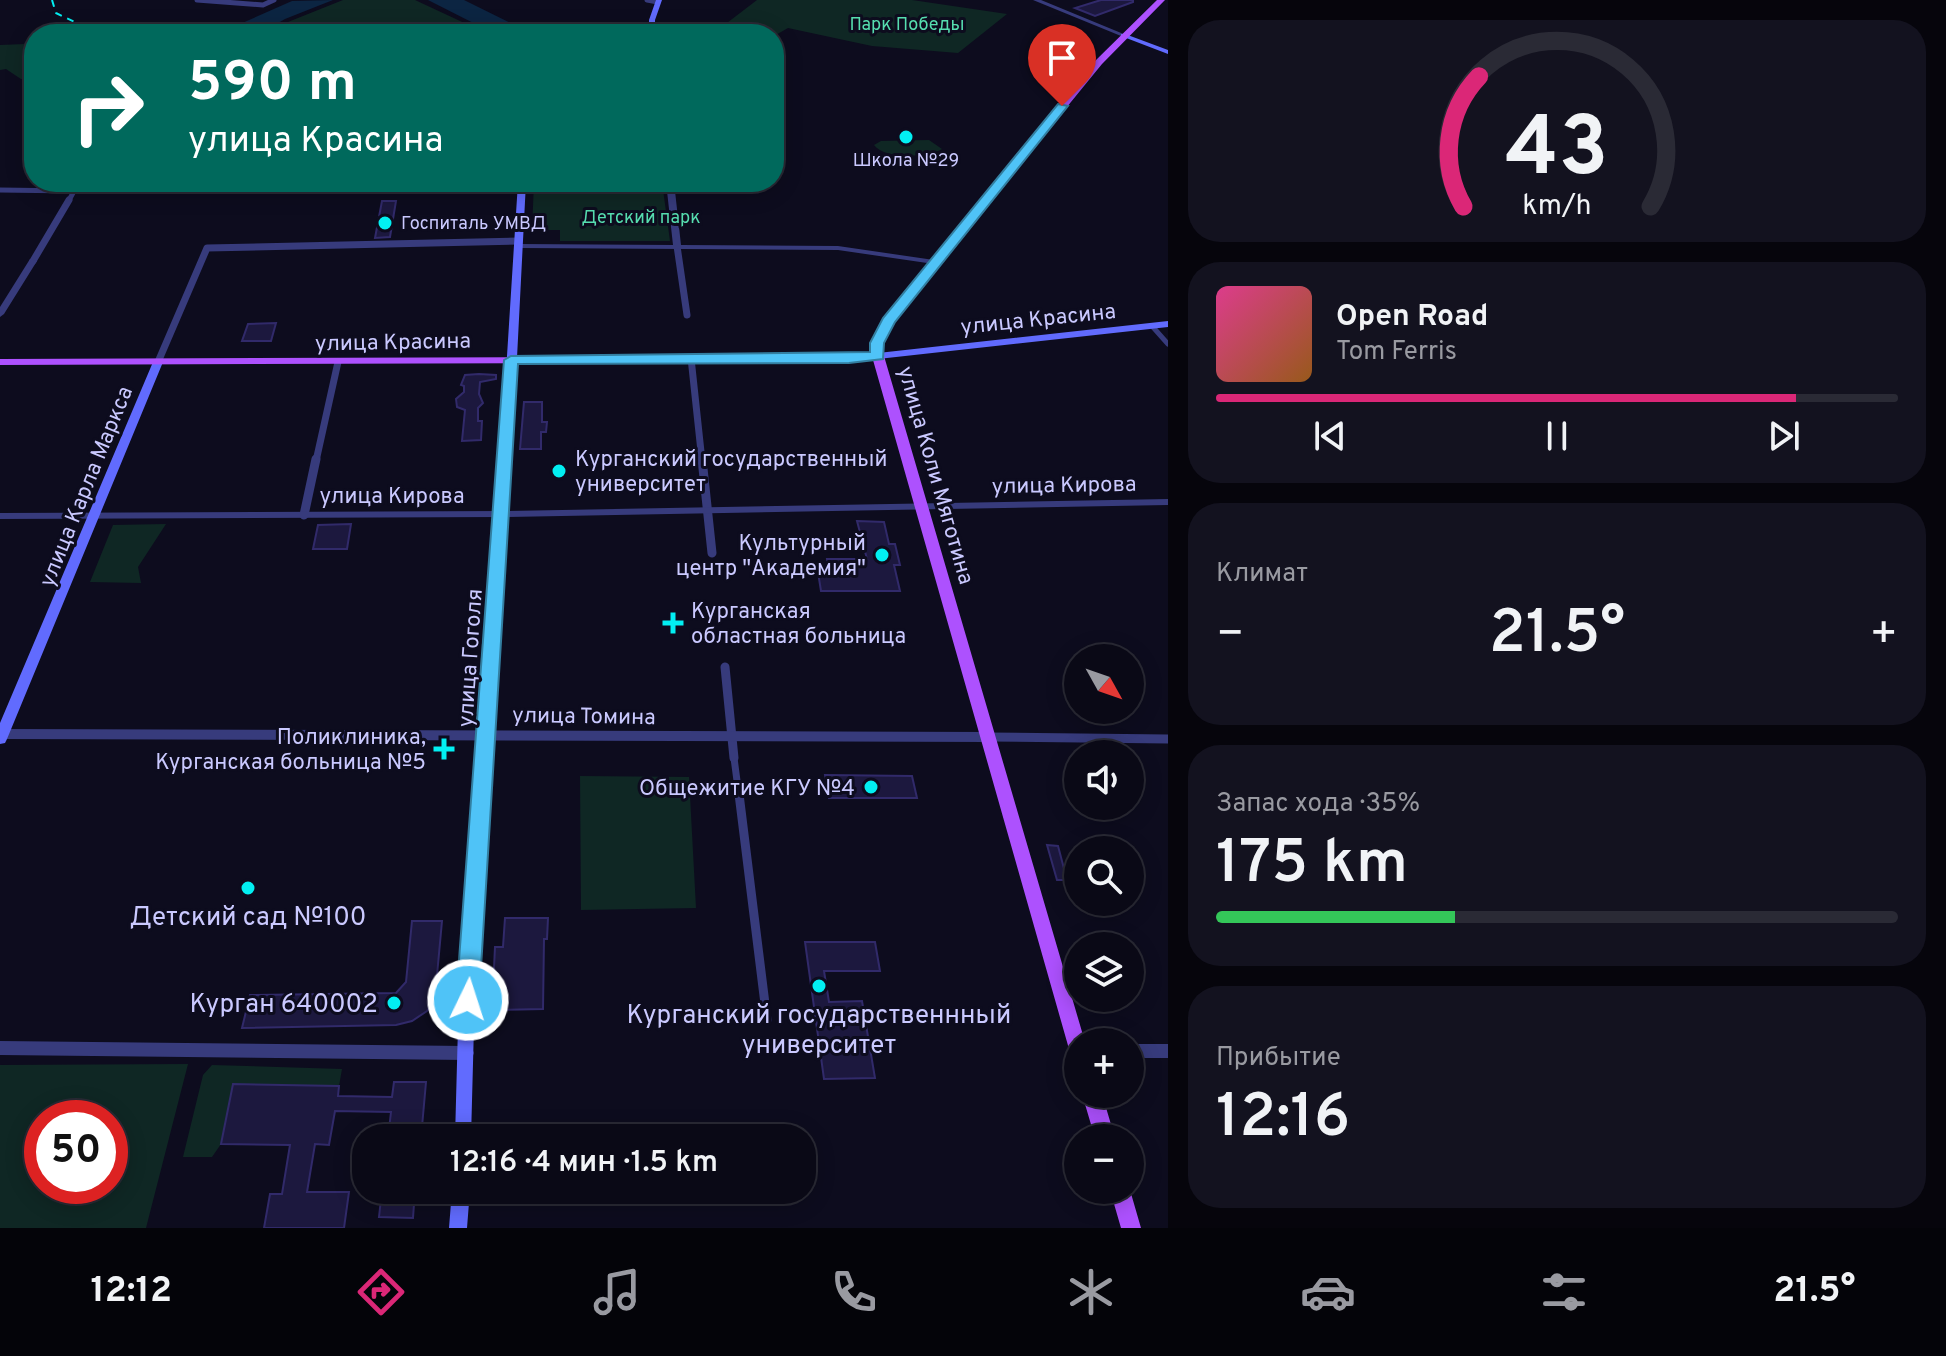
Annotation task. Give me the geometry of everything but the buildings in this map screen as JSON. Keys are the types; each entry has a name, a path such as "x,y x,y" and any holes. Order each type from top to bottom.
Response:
{"main road":[{"name":"улица Коли Мяготина","path":"1072,1028 878,356 877,343 934,262 1123,35 1161,0"},
{"path":"652,24 659,1"},
{"path":"1123,35 1168,52"},
{"name":"улица Гоголя","path":"464,1124 466,1026 503,514 522,192"},
{"name":"улица Красина","path":"0,362 849,359 1168,324"},
{"name":"улица Карла Маркса","path":"1,736 158,362"},
{"path":"458,1228 460,1204"},
{"path":"1124,1204 1131,1228"}],"street":[{"path":"197,0 263,5 274,0"},
{"path":"647,0 659,1"},
{"path":"1036,0 1123,35"},
{"path":"0,190 24,190"},
{"path":"0,314 72,192"},
{"path":"671,192 687,315"},
{"path":"519,244 838,248 934,262"},
{"name":"улица Карла Маркса","path":"158,362 207,248 519,244"},
{"path":"1152,326 1168,344"},
{"path":"691,358 712,553"},
{"path":"304,515 338,362"},
{"name":"улица Кирова","path":"0,516 503,514 1168,502"},
{"path":"725,667 767,1020"},
{"name":"улица Томина","path":"1,736 487,733 1168,739"},
{"path":"0,1048 467,1053"},
{"path":"1144,1051 1168,1051"}],"green space":[{"path":"343,0 415,0 467,24 286,24"},
{"name":"Парк Победы","path":"757,0 912,0 1007,14 958,53 872,46 788,28 784,30 784,24 726,24"},
{"path":"24,44 24,79 6,69 0,70 0,45"},
{"path":"929,140 942,149 906,156 887,153 874,145 881,141"},
{"name":"Детский парк","path":"534,192 663,192 670,241 560,241 560,230 532,230"},
{"path":"166,524 138,567 141,583 90,582 113,525"},
{"path":"580,776 689,777 696,908 581,910"},
{"path":"188,1064 146,1228 0,1228 0,1065"},
{"path":"212,1065 342,1069 339,1086 234,1084 221,1144 212,1157 183,1157 203,1075"}],"water":[{"path":"333,0 276,24 240,24 292,1"},
{"path":"428,0 464,0 513,24 475,24"}],"railway":[{"path":"52,0 56,13 79,24"}],"place":[{"name":"Школа №29","path":"906,137"},
{"name":"Госпиталь УМВД","path":"385,223"},
{"name":"Курганский государственный университет","path":"559,471"},
{"name":"Культурный центр \"Академия\"","path":"882,555"},
{"name":"Курганская областная больница","path":"673,623"},
{"name":"Поликлиника, Курганская больница №5","path":"444,749"},
{"name":"Общежитие КГУ №4","path":"871,787"},
{"name":"Детский сад №100","path":"248,888"},
{"name":"Курганский государственнный университет","path":"819,986"},
{"name":"Курган 640002","path":"394,1003"}],"route":[{"path":"468,1000 511,360 849,359 878,356 877,343 888,321 1062,106"}]}
